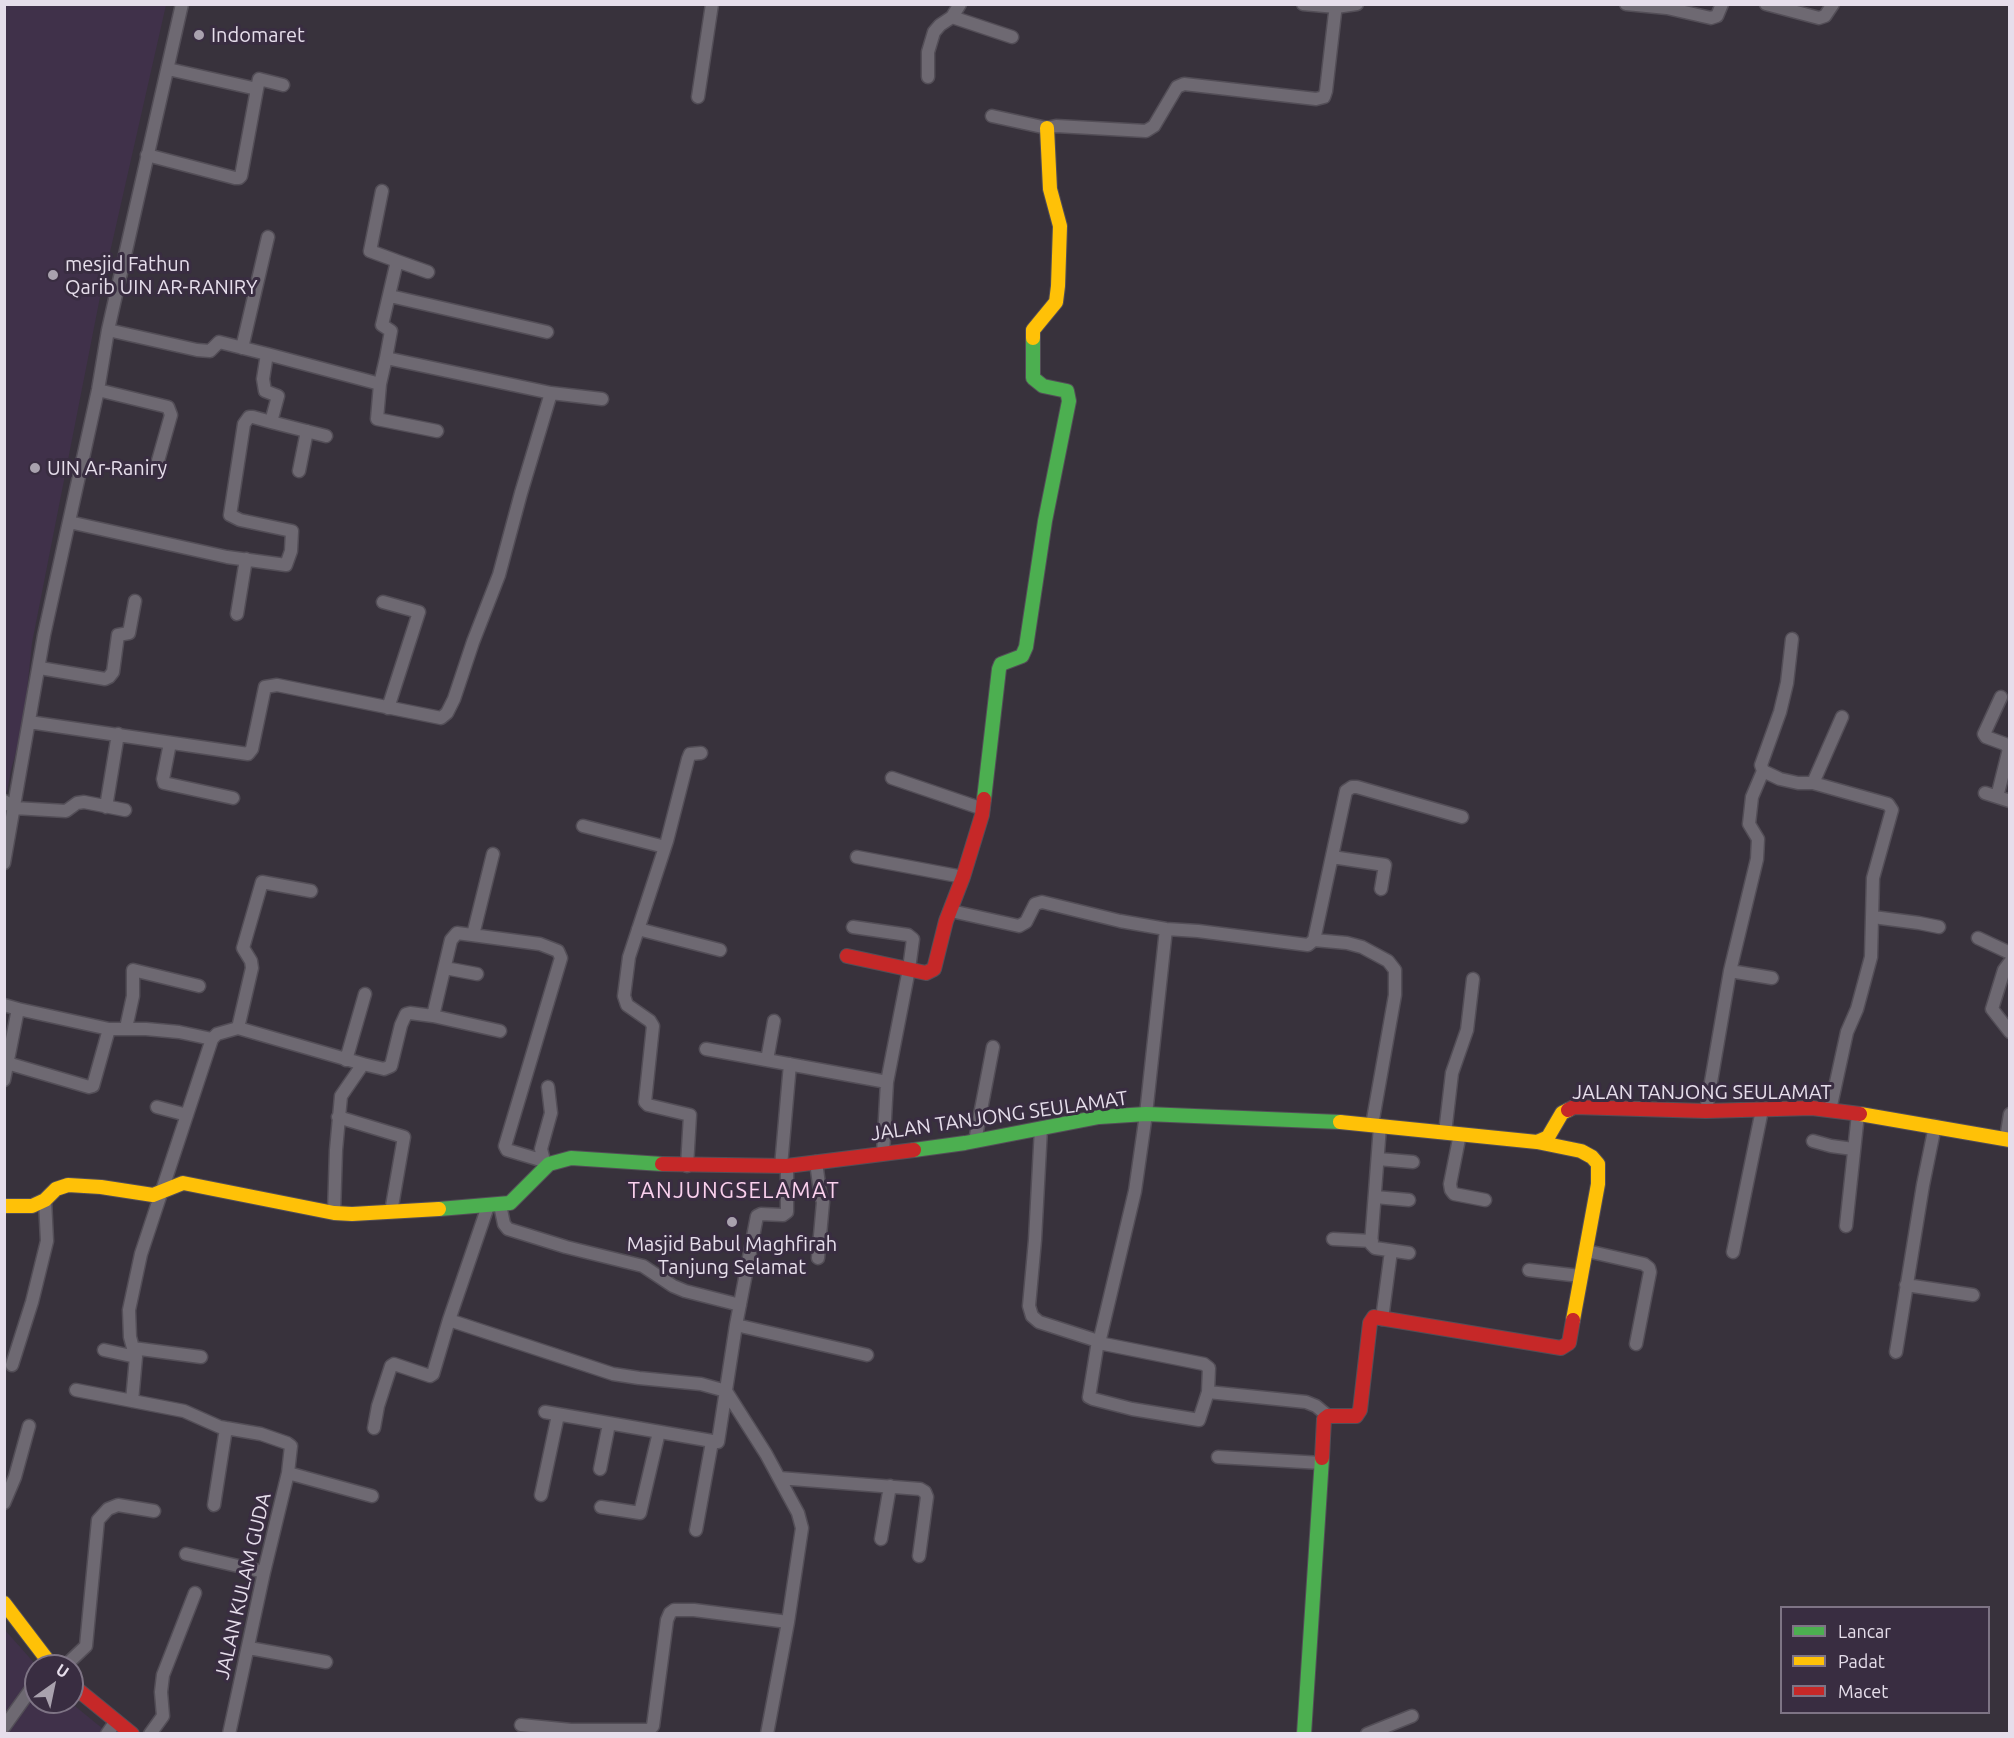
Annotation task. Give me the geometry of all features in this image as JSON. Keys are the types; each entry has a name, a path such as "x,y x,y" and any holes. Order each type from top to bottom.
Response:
{"street":[{"path":"4,863 9,805 29,722 44,635 98,390 108,330 182,4"},
{"path":"698,97 712,4"},
{"path":"928,76 928,51 934,32 952,17 960,4"},
{"path":"1303,4 1336,6 1357,4"},
{"path":"1626,4 1667,8 1711,18 1717,15 1722,4"},
{"path":"1766,4 1819,18 1825,16 1833,4"},
{"path":"992,116 1047,128 1056,126 1150,130 1177,87 1184,84 1316,99 1324,97 1336,6"},
{"path":"952,17 1012,37"},
{"path":"168,69 257,89"},
{"path":"147,155 239,178 259,79 283,85"},
{"path":"847,956 926,973 934,969 946,921 963,877 983,809 999,669 1001,664 1022,656 1026,647 1045,520 1069,401 1067,391 1036,383 1033,378 1033,330 1056,302 1058,286 1060,226 1050,189 1047,128"},
{"path":"382,191 370,251 428,273"},
{"path":"242,348 268,237"},
{"path":"397,261 382,325 391,331 380,384 377,419 437,431"},
{"path":"390,296 547,332"},
{"path":"108,330 196,350 210,351 219,342 380,384"},
{"path":"267,354 263,379 265,391 278,396 272,422"},
{"path":"386,358 551,393 602,399"},
{"path":"98,390 168,407 171,415 158,461"},
{"path":"29,722 248,754 252,749 265,687 277,685 441,718 447,713 499,575 520,493 551,393"},
{"path":"69,522 246,560 286,565 291,550 292,531 240,520 230,515 244,424 249,417 253,417 326,435"},
{"path":"299,471 307,431"},
{"path":"237,614 246,560"},
{"path":"40,668 105,679 110,676 113,672 118,635 129,633 135,601"},
{"path":"383,602 418,612 388,708"},
{"path":"1706,1111 1730,971 1757,859 1758,839 1749,824 1752,797 1763,771 1761,765 1780,712 1787,683 1792,639"},
{"path":"2001,697 1984,734 1986,737 2005,744 2009,749 1991,795 2010,801"},
{"path":"1813,783 1842,717"},
{"path":"106,807 118,734"},
{"path":"170,743 164,783 233,798"},
{"path":"687,1166 690,1115 648,1105 644,1098 653,1026 650,1021 627,1005 624,996 629,957 665,847 690,753 701,753"},
{"path":"1763,771 1780,779 1798,783 1813,783 1888,804 1892,808 1876,860 1873,878 1871,957 1857,1009 1847,1032 1830,1110"},
{"path":"892,778 983,809"},
{"path":"951,911 1018,926 1026,922 1038,902 1166,929 1311,944 1314,940 1346,791 1357,787 1462,817"},
{"path":"9,805 66,811 77,803 84,802 125,810"},
{"path":"583,826 665,847"},
{"path":"473,935 493,854"},
{"path":"857,857 963,877"},
{"path":"1332,857 1385,865 1380,889"},
{"path":"238,1029 252,968 251,961 243,948 262,882 310,891"},
{"path":"1873,917 1939,927"},
{"path":"852,927 910,937 913,942 888,1082 883,1154"},
{"path":"638,929 720,950"},
{"path":"1041,1128 1030,1312 1039,1322 1096,1339 1099,1343 1204,1364 1209,1368 1208,1392 1199,1420 1093,1400 1088,1393 1099,1343 1135,1191 1146,1114 1166,929"},
{"path":"433,1016 454,936 457,933 540,944 556,949 561,958 504,1146 507,1150 546,1162"},
{"path":"1978,938 2010,953"},
{"path":"1314,940 1362,947 1388,961 1395,970 1395,995 1376,1126 1378,1160 1372,1245 1375,1248 1409,1253"},
{"path":"445,968 477,974"},
{"path":"2008,968 1992,1003 1992,1009 2010,1032"},
{"path":"126,1028 133,996 133,970 199,986"},
{"path":"1730,971 1772,978"},
{"path":"1445,1133 1452,1073 1467,1030 1473,979"},
{"path":"346,1060 365,994"},
{"path":"4,1005 109,1029 179,1032 212,1039"},
{"path":"4,1080 18,1009"},
{"path":"132,1401 135,1353 129,1321 134,1279 212,1039 217,1034 238,1029 346,1060 388,1068 391,1066 406,1014 418,1013 500,1031"},
{"path":"767,1060 774,1021"},
{"path":"7,1063 89,1087 93,1086 109,1029"},
{"path":"975,1141 993,1047"},
{"path":"706,1049 888,1082"},
{"path":"334,1213 341,1096 363,1064"},
{"path":"541,1495 551,1413 712,1442 719,1441 736,1325 757,1216 761,1214 783,1215 787,1212 784,1166 789,1064"},
{"path":"546,1162 541,1149 551,1113 548,1087"},
{"path":"157,1107 187,1115"},
{"name":"JALAN TANJONG SEULAMAT","path":"546,1162 571,1158 687,1166 784,1166 975,1141 1099,1117 1146,1114 1250,1117 1376,1126 1537,1142 1548,1137 1562,1113 1569,1108 1706,1111 1812,1108 1935,1126 2008,1140"},
{"path":"1733,1252 1762,1110"},
{"path":"1846,1226 1858,1114"},
{"path":"2008,1140 2010,1114"},
{"path":"338,1117 404,1137 391,1212"},
{"path":"1896,1352 1935,1126"},
{"path":"1460,1134 1450,1184 1451,1190 1454,1194 1485,1200"},
{"path":"1814,1141 1853,1149"},
{"path":"1208,1392 1306,1402 1316,1406 1328,1416 1356,1416 1360,1410 1370,1323 1374,1317 1561,1348 1569,1343 1598,1184 1598,1164 1592,1157 1581,1151 1537,1142"},
{"path":"1378,1160 1413,1162"},
{"path":"4,1206 32,1206 45,1200 56,1189 68,1185 101,1187 153,1195 177,1184 189,1183 334,1213 352,1214 494,1205 510,1203 546,1162"},
{"path":"816,1162 820,1192 824,1202 818,1258"},
{"path":"1375,1197 1409,1200"},
{"path":"12,1365 32,1302 47,1241 45,1200"},
{"path":"494,1205 508,1229 566,1247 643,1266 673,1286 685,1291 740,1305"},
{"path":"374,1428 388,1369 394,1364 430,1376 433,1374 449,1320 494,1205"},
{"path":"1334,1239 1372,1240"},
{"path":"1382,1319 1391,1251"},
{"path":"1587,1251 1644,1264 1649,1268 1636,1344"},
{"path":"1529,1270 1580,1276"},
{"path":"1906,1285 1973,1295"},
{"path":"449,1320 613,1374 701,1384 726,1391 766,1454 798,1513 802,1528 788,1622 767,1734"},
{"path":"736,1325 867,1355"},
{"path":"104,1350 201,1358"},
{"path":"76,1390 184,1411 226,1428 214,1506"},
{"path":"1304,1734 1324,1419 1328,1416"},
{"path":"600,1469 609,1424"},
{"path":"4,1503 15,1477 29,1426"},
{"name":"JALAN KULAM GUDA","path":"226,1428 261,1434 291,1446 288,1473 229,1734"},
{"path":"601,1507 640,1513 659,1432"},
{"path":"696,1530 712,1442"},
{"path":"1218,1457 1322,1463"},
{"path":"288,1473 372,1496"},
{"path":"779,1478 920,1488 927,1497 920,1556"},
{"path":"881,1539 890,1486"},
{"path":"73,1654 86,1646 98,1520 108,1509 118,1505 154,1511"},
{"path":"186,1554 264,1572"},
{"path":"150,1734 164,1716 161,1701 162,1681 195,1593"},
{"path":"4,1604 46,1654"},
{"path":"521,1725 570,1732 649,1730 653,1726 667,1620 674,1610 694,1610 788,1622"},
{"path":"249,1648 326,1662"},
{"path":"84,1695 132,1734"},
{"path":"4,1727 24,1699"},
{"path":"1367,1734 1412,1716"},
{"path":"107,1734 116,1722"}],"shaded area":[{"name":"UIN Ar-Raniry","path":"5,5 166,5 101,292 32,643 23,728 7,792 5,790"},
{"path":"4,1629 26,1654 24,1654 24,1714 84,1713 108,1733 5,1733"}],"traffic: fast":[{"path":"984,799 999,669 1001,664 1022,656 1026,647 1045,521 1069,401 1067,391 1043,386 1033,378 1033,338"},
{"path":"914,1150 965,1143 1099,1117 1146,1114 1340,1122"},
{"path":"439,1209 510,1203 549,1164 571,1158 662,1164"},
{"path":"1304,1734 1322,1458"}],"traffic: slow":[{"path":"1033,338 1033,330 1056,302 1058,286 1060,226 1050,189 1047,128"},
{"path":"1340,1122 1537,1142 1548,1137 1562,1113 1568,1110"},
{"path":"1860,1114 2010,1140"},
{"path":"1537,1142 1581,1151 1592,1157 1598,1164 1598,1184 1573,1320"},
{"path":"4,1206 32,1206 45,1200 56,1189 68,1185 101,1187 153,1195 183,1183 334,1213 439,1209"},
{"path":"4,1603 43,1654"}],"traffic: jam":[{"path":"847,956 926,973 934,969 946,921 963,877 982,815 984,799"},
{"path":"1568,1110 1574,1107 1706,1111 1812,1108 1860,1114"},
{"path":"662,1164 787,1166 914,1150"},
{"path":"1322,1458 1324,1419 1328,1416 1356,1416 1360,1410 1370,1323 1374,1317 1561,1348 1569,1343 1573,1320"},
{"path":"84,1695 132,1734"}],"place":[{"name":"Indomaret","path":"199,35"},
{"name":"mesjid Fathun Qarib UIN AR-RANIRY","path":"53,275"},
{"name":"UIN Ar-Raniry","path":"35,468"},
{"name":"Masjid Babul Maghfirah Tanjung Selamat","path":"732,1222"}],"district":[{"name":"TANJUNGSELAMAT","path":"734,1191"}]}
